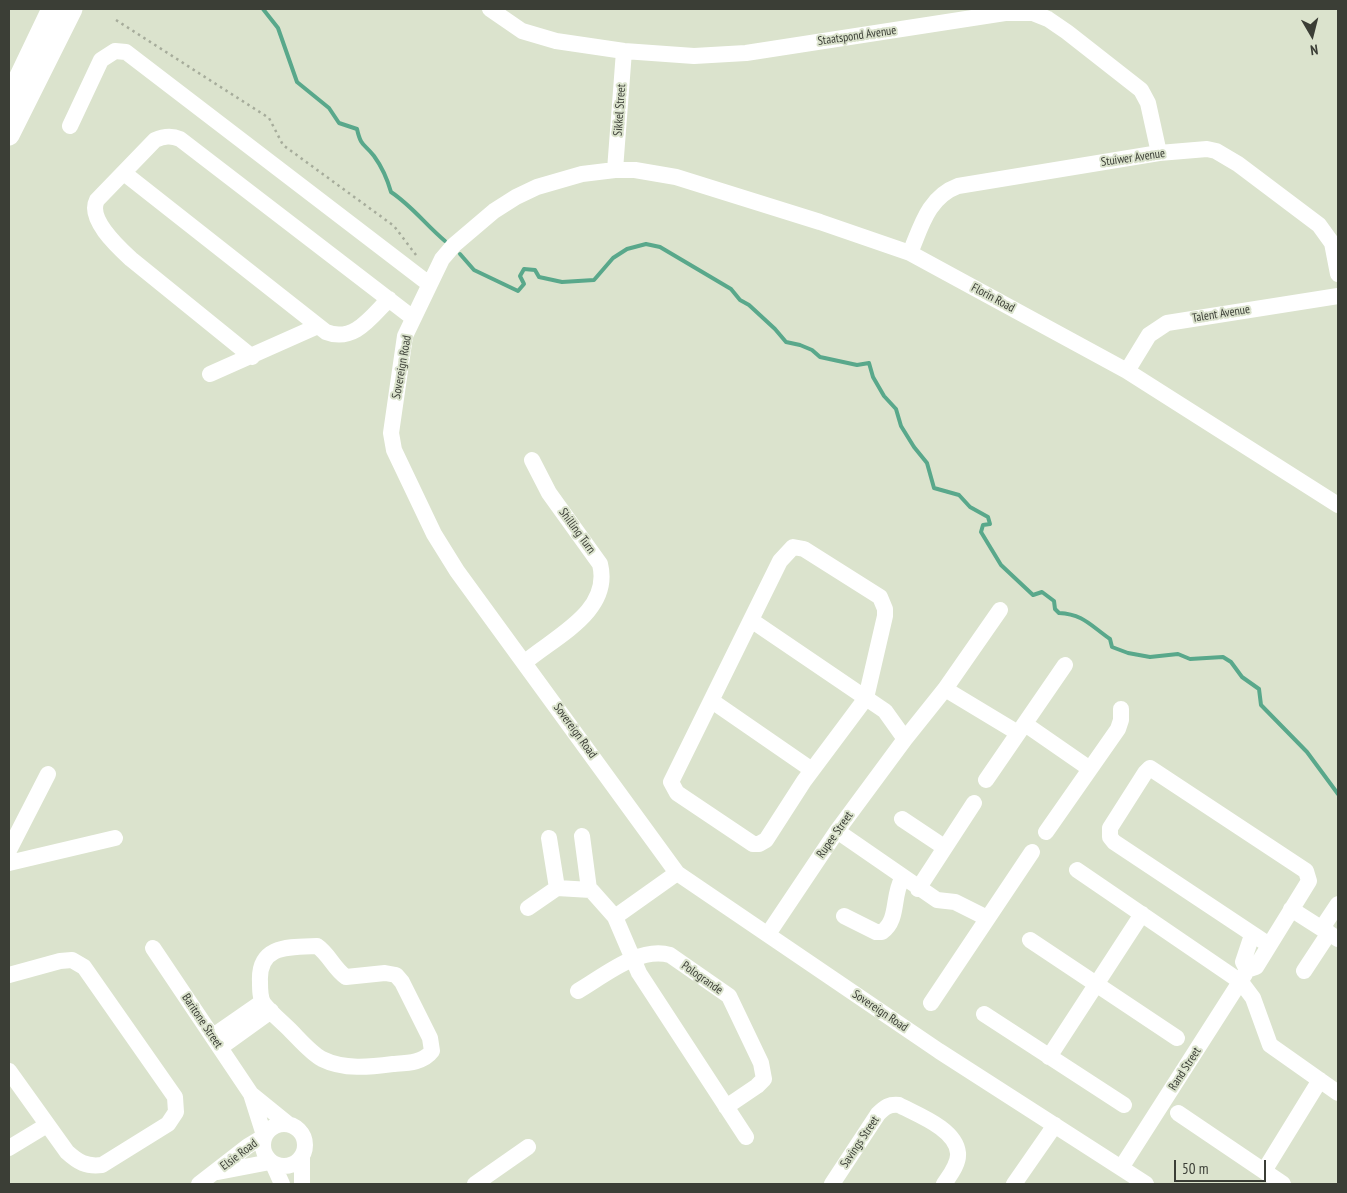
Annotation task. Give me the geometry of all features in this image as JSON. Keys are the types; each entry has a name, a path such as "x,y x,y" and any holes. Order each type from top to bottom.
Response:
{"main road":[{"path":"9,99 52,9"},
{"path":"9,135 72,9"}],"street":[{"name":"Staatspond Avenue","path":"490,9 522,31 556,41 624,51 694,56 746,52 978,13 1032,13 1067,32 1141,90 1148,103 1159,153"},
{"name":"Sikkel Street","path":"615,170 624,51"},
{"path":"70,126 101,60 115,52 126,52 432,279"},
{"path":"252,357 130,259 112,241 96,218 96,200 155,140 167,136 180,139 413,318"},
{"name":"Stuiwer Avenue","path":"910,253 928,211 935,200 948,189 968,183 1159,153 1207,149 1216,151 1238,164 1322,229 1332,243 1338,274"},
{"name":"Sovereign Road","path":"615,170 568,178 516,197 494,211 442,259 413,318 405,336 391,434 394,450 444,552 677,872 939,1051 1146,1184"},
{"name":"Florin Road","path":"615,170 635,170 676,177 820,222 910,253 1127,371 1338,505"},
{"path":"124,173 318,326 334,336 347,335 363,325 388,299"},
{"name":"Talent Avenue","path":"1127,371 1150,335 1166,323 1338,296"},
{"path":"210,374 252,357 318,326"},
{"name":"Shilling Turn","path":"524,663 581,620 592,607 601,587 603,576 600,564 549,493 532,460"},
{"path":"793,547 804,549 880,597 885,609 866,698 812,770 766,840 760,844 753,844 677,793 672,782 780,561 793,547"},
{"name":"Rupee Street","path":"768,934 837,832 905,738 945,689 1000,610"},
{"path":"751,620 885,711 905,738"},
{"path":"986,780 1065,665"},
{"path":"945,689 1021,729 1090,769"},
{"path":"712,701 812,770"},
{"path":"1046,832 1118,729 1121,720 1121,709"},
{"name":"Rand Street","path":"1121,1168 1244,976 1256,966 1309,881 1306,872 1150,768 1144,773 1110,828 1110,837 1114,842 1252,934"},
{"path":"9,850 48,774"},
{"path":"918,889 974,803"},
{"path":"902,819 944,847"},
{"path":"837,832 902,879 937,900 955,902 987,918"},
{"path":"582,836 589,889"},
{"path":"9,863 115,838"},
{"path":"549,838 557,888"},
{"path":"931,1003 1032,852"},
{"path":"1077,870 1142,914 1244,976"},
{"path":"615,917 677,872"},
{"path":"844,916 876,932 882,932 894,914 895,895 902,879"},
{"path":"528,908 557,888 589,889 598,896 615,917 639,973 746,1137"},
{"path":"1304,971 1330,933 1338,904"},
{"path":"1292,908 1330,933"},
{"path":"1049,1057 1142,914"},
{"path":"1269,945 1252,934 1242,962 1244,976 1270,1045 1338,1093"},
{"path":"1030,940 1177,1038"},
{"path":"317,946 323,950 340,973 346,977 384,973 396,975 402,982 430,1038 432,1051 425,1058 413,1062 370,1067 338,1064 321,1058 267,1007 260,975 262,962 267,955 279,950 317,946"},
{"name":"Baritone Street","path":"153,948 251,1094 264,1136"},
{"name":"Pologrande","path":"578,990 633,959 656,954 670,956 729,996 761,1063 764,1078 757,1086 726,1107"},
{"path":"9,975 60,961 72,960 84,967 175,1097 176,1112 168,1124 102,1165 91,1167 78,1162 67,1152 9,1071"},
{"path":"217,1041 267,1007"},
{"path":"984,1014 1124,1105"},
{"path":"1264,1172 1320,1080"},
{"name":"Baritone Street","path":"251,1094 288,1124"},
{"name":"Savings Street","path":"832,1184 878,1114 886,1106 892,1104 900,1105 947,1132 956,1144 958,1154 955,1167 944,1184"},
{"path":"1178,1113 1283,1184"},
{"path":"282,1184 272,1163 264,1155 264,1136 274,1125 288,1124 295,1126 304,1136 302,1184"},
{"path":"9,1148 47,1125"},
{"path":"1014,1184 1055,1125"},
{"name":"Elsie Road","path":"199,1184 264,1136"},
{"path":"475,1184 528,1147"},
{"path":"272,1163 290,1165 302,1156"},
{"name":"Elsie Road","path":"216,1173 272,1163"}],"path":[{"path":"116,20 269,118 284,146 394,226 432,279"}],"waterway":[{"path":"263,9 278,28 297,82 329,108 339,123 357,129 362,142 382,169 391,192 406,203 445,241"},
{"path":"460,254 474,270 518,291 524,284 520,276 524,269 535,270 539,277 562,282 594,280 613,258 627,249 646,244 660,247 731,289 740,300 749,305 775,329 786,342 812,350 820,357 857,365 869,363 873,377 884,396 896,409 901,426 927,463 934,488 959,495 970,507 988,517 990,524 983,525 981,532 1001,565 1033,595 1042,592 1054,601 1055,609 1059,613 1081,618 1110,639 1112,647 1128,653 1150,657 1178,654 1190,659 1223,657 1231,662 1242,677 1259,689 1261,705 1307,752 1338,794"}]}
